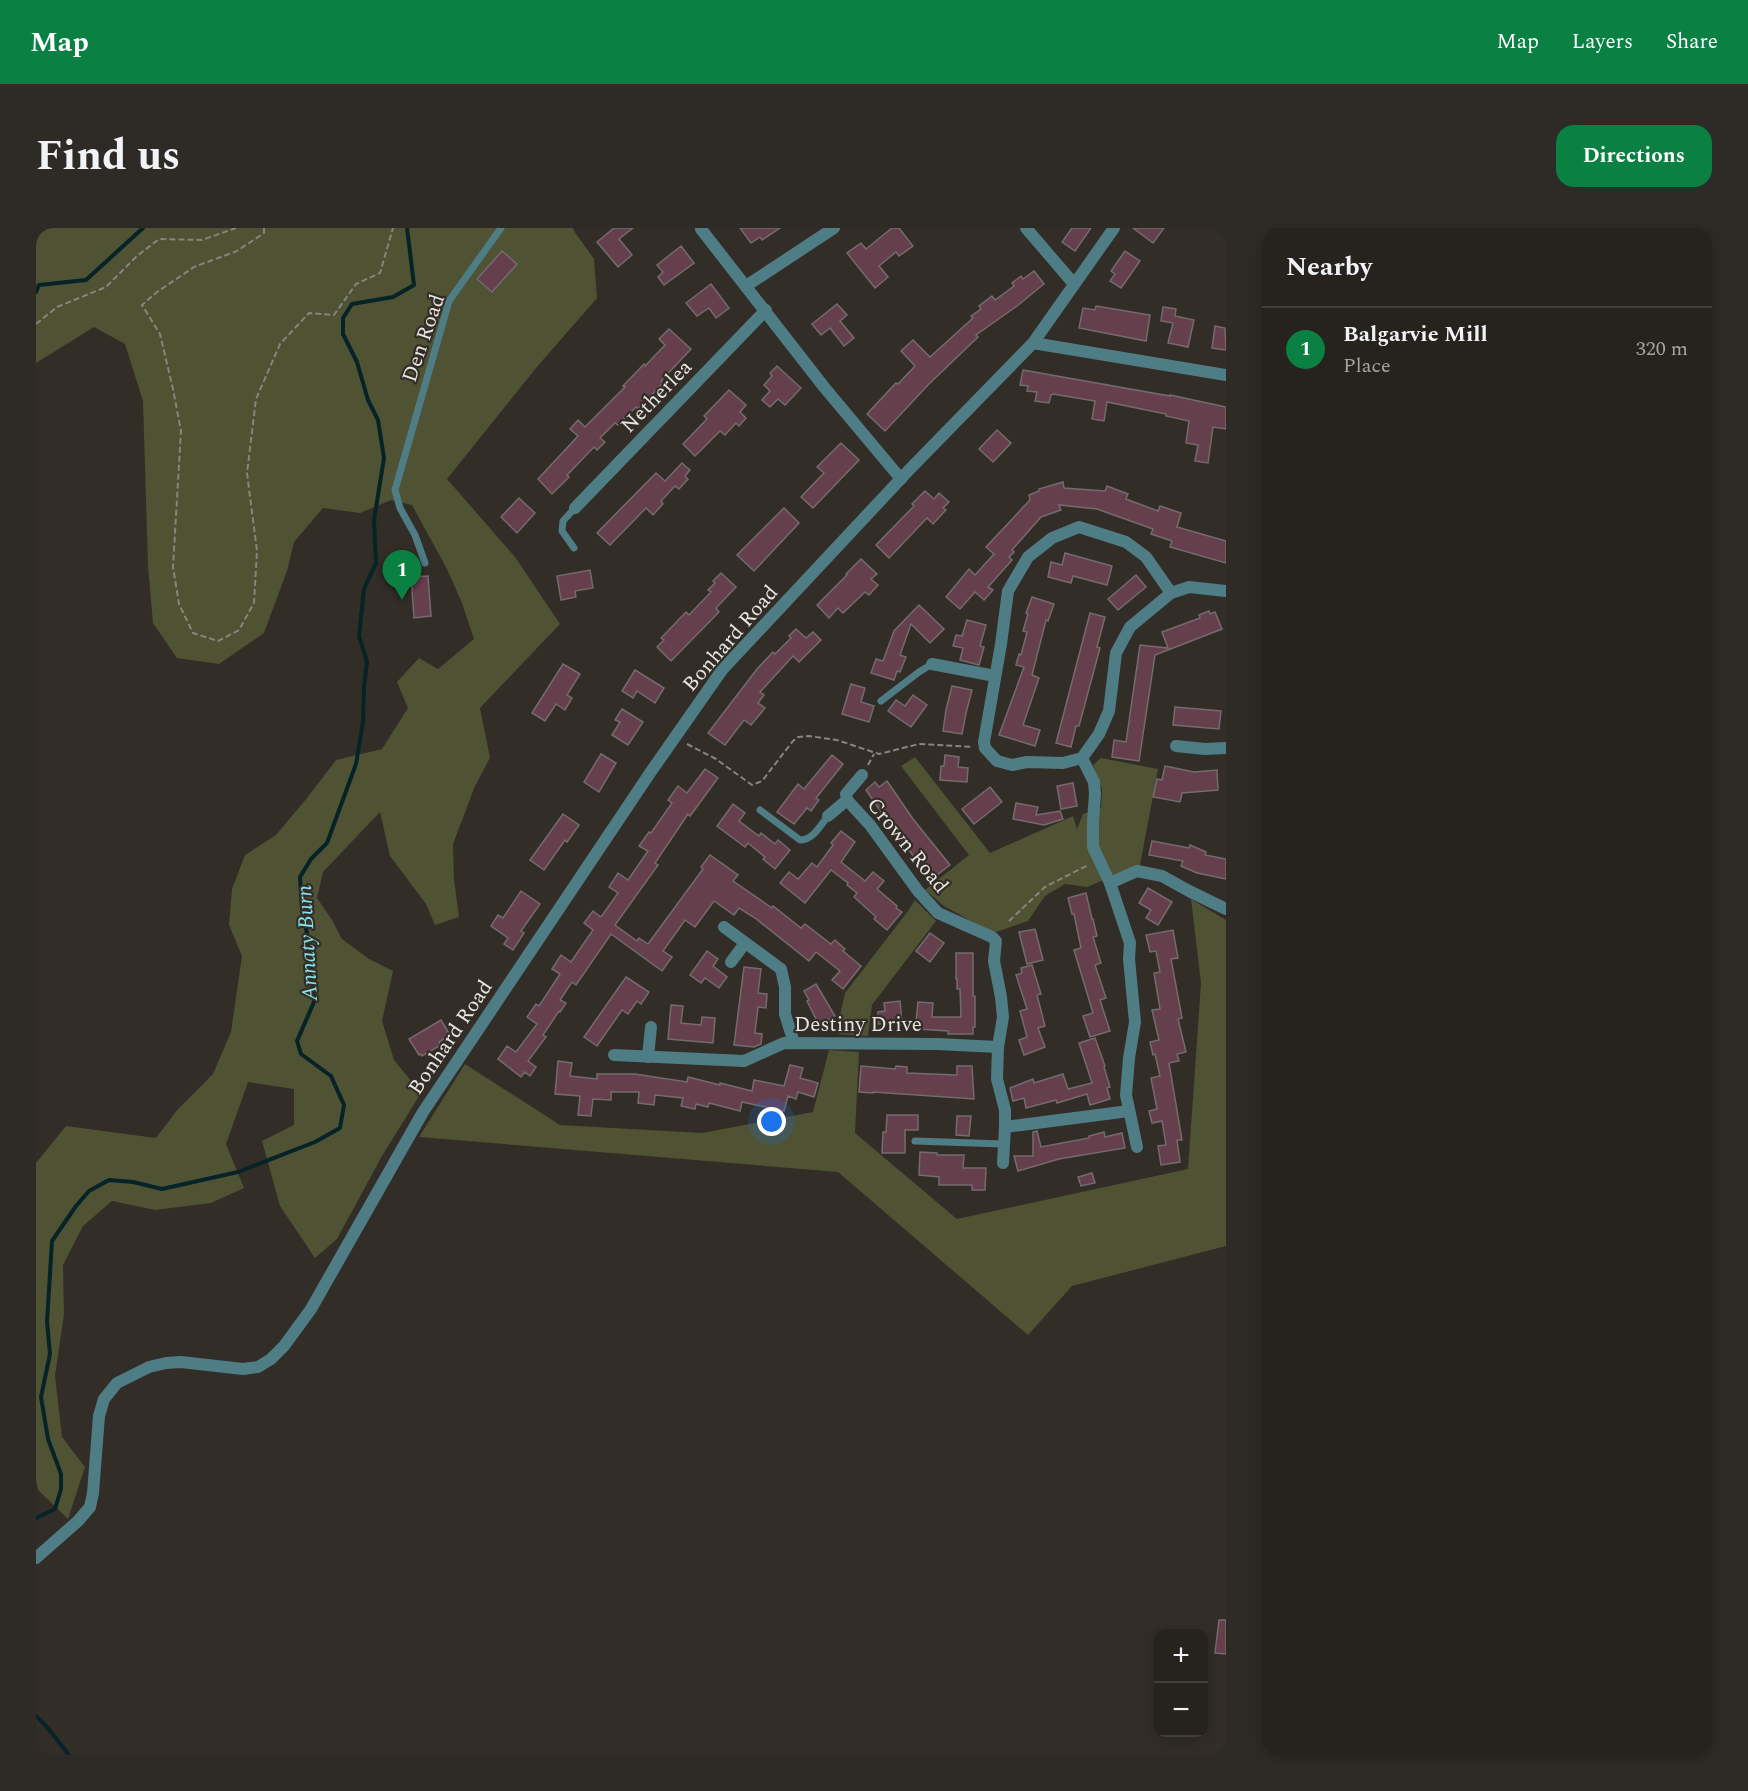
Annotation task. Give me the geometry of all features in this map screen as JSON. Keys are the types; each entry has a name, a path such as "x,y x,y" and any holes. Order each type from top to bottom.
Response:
{"street":[{"path":"746,286 834,228"},
{"path":"1026,228 1074,284"},
{"name":"Bonhard Road","path":"36,1558 78,1521 90,1507 99,1416 104,1399 117,1383 149,1367 166,1363 181,1362 243,1369 258,1367 271,1359 284,1346 311,1309 423,1112 722,670 1032,343 1114,228"},
{"path":"701,229 824,387 901,479"},
{"name":"Netherlea","path":"575,508 765,310"},
{"path":"1032,343 1226,375"},
{"path":"1171,593 1146,556 1126,542 1079,527 1052,538 1028,557 1008,591 984,742 985,748 997,761 1011,765 1027,762 1063,763 1082,758 1099,734 1109,711 1116,653 1130,627 1171,593 1189,587 1226,591"},
{"path":"932,664 995,676"},
{"path":"1176,746 1205,749 1226,748"},
{"path":"1082,758 1094,782 1093,847 1110,882 1130,943 1129,959 1135,1022 1126,1095 1137,1147"},
{"name":"Crown Road","path":"861,775 846,794 847,800 870,825 918,891 938,913 996,941 994,961 1003,1017 998,1047 997,1079 1005,1110 1003,1163"},
{"name":"Crown Road","path":"828,816 847,800"},
{"path":"1110,882 1137,872 1162,876 1226,909"},
{"path":"724,927 781,969 785,987 785,1014 794,1043"},
{"path":"731,962 745,943"},
{"path":"648,1057 651,1027"},
{"name":"Destiny Drive","path":"614,1055 744,1061 784,1043 937,1044 998,1047"},
{"path":"1005,1127 1129,1111"}],"lane":[{"name":"Den Road","path":"425,563 416,535 400,508 395,490 449,301 501,228"},
{"path":"574,548 562,531 563,521 575,508"},
{"path":"881,701 932,664"},
{"path":"760,810 800,840 810,838 828,816"},
{"path":"915,1141 1003,1144"}],"path":[{"path":"36,324 57,307 106,287 137,256 159,239 202,240 236,228"},
{"path":"264,228 264,233 237,251 194,267 142,305 160,334 174,389 181,431 173,567 179,604 193,633 218,641 239,630 254,603 257,550 247,473 256,399 280,344 309,313 334,315 356,284 380,273 393,228"},
{"path":"675,737 716,759 752,785 762,781 798,737 809,736 837,740 879,754 919,744 985,748"},
{"path":"1009,921 1046,887 1099,860"}],"green space":[{"path":"42,228 573,228 594,259 597,298 536,368 447,479 515,557 560,624 480,708 490,758 475,786 453,844 454,880 459,917 435,925 426,904 390,856 380,812 323,872 317,898 342,939 369,959 393,971 382,1021 394,1060 421,1093 382,1156 337,1239 315,1258 280,1206 262,1141 294,1125 294,1089 248,1082 226,1144 244,1188 211,1203 155,1210 112,1201 83,1226 63,1265 64,1314 55,1376 62,1437 85,1467 68,1519 38,1490 36,1480 36,1163 66,1126 156,1138 178,1109 213,1074 231,1032 242,956 229,925 232,889 245,855 276,835 336,760 382,749 408,708 397,682 419,658 438,669 474,639 447,569 412,505 391,500 360,513 323,508 294,542 287,571 264,633 219,664 177,658 153,623 148,566 143,401 125,344 94,327 36,363 36,242"},
{"path":"915,757 990,853 1073,816 1077,829 1083,814 1101,808 1102,789 1093,765 1101,758 1158,769 1140,865 1087,887 1065,884 1045,896 1028,921 993,933 944,906 925,890 969,855 901,766"},
{"path":"1191,899 1226,920 1226,1246 1072,1286 1028,1335 838,1172 419,1137 465,1064 560,1125 702,1133 813,1112 829,1050 859,1052 855,1133 957,1219 1188,1169 1201,983"},
{"path":"915,900 936,921 872,1005 868,1036 838,1034 845,993"}],"building":[{"path":"614,228 633,228 619,239 632,255 618,267 597,242"},
{"path":"740,228 780,228 762,240 760,237 751,243"},
{"path":"892,228 899,228 913,246 899,256 896,252 879,266 888,277 875,288 847,253 861,243 866,249"},
{"path":"1072,228 1091,228 1075,251 1062,242"},
{"path":"1133,228 1164,228 1153,243"},
{"path":"681,246 694,263 664,285 658,277 663,272 657,265"},
{"path":"502,251 517,264 492,292 477,279"},
{"path":"1125,251 1140,261 1121,288 1110,281 1115,274 1111,271"},
{"path":"1034,271 1044,284 976,335 978,337 885,431 867,414 915,366 901,351 913,340 930,357 973,318 971,316 981,309 979,306 992,296 995,300 1014,286 1012,283 1021,276 1023,279"},
{"path":"711,284 729,308 716,318 709,308 697,316 686,303"},
{"path":"837,304 847,315 840,321 854,338 844,346 830,328 821,335 812,324"},
{"path":"1096,306 1150,315 1146,341 1079,328 1083,308 1095,310"},
{"path":"1163,307 1176,309 1175,316 1194,320 1188,347 1168,343 1173,323 1161,321"},
{"path":"1215,326 1225,328 1226,350 1212,348"},
{"path":"669,329 691,349 638,409 636,407 618,425 615,423 600,438 605,442 597,450 594,447 552,494 538,479 578,436 570,429 578,420 585,427 625,387 623,386 665,345 659,339"},
{"path":"777,366 801,388 785,405 778,399 770,407 762,400 770,391 764,385 772,376 770,373"},
{"path":"1023,370 1226,407 1226,429 1213,427 1208,463 1195,461 1198,445 1186,443 1189,421 1107,402 1104,421 1092,419 1095,401 1053,394 1049,403 1035,401 1037,392 1027,391 1028,386 1020,385"},
{"path":"729,390 746,405 740,412 746,418 739,426 736,423 725,435 720,431 695,456 683,444 707,419 704,416"},
{"path":"997,430 1011,443 993,462 979,449"},
{"path":"841,443 859,460 813,508 801,497 824,473 817,467"},
{"path":"682,463 690,470 685,476 688,479 679,489 675,486 661,501 663,504 653,515 646,508 610,545 597,533 656,473 665,481"},
{"path":"1063,482 1064,488 1105,491 1107,486 1128,494 1126,499 1158,511 1160,506 1181,513 1177,527 1226,541 1226,563 1170,547 1172,541 1151,534 1153,529 1097,509 1059,505 1061,510 1041,517 1012,550 1014,552 1009,557 1012,560 988,587 993,590 984,600 975,592 960,609 946,597 969,569 975,575 994,554 986,547 1030,500 1029,495 1039,489"},
{"path":"925,491 934,499 939,493 949,502 943,508 946,510 933,524 927,518 889,558 876,545 914,506 912,504"},
{"path":"519,498 535,513 517,533 501,517"},
{"path":"784,508 799,523 754,571 737,555"},
{"path":"1065,553 1112,566 1107,585 1073,576 1071,583 1048,577 1051,562 1062,565"},
{"path":"861,559 877,574 871,579 878,585 869,595 865,592 843,613 838,608 829,618 817,605"},
{"path":"590,570 593,588 575,591 576,597 561,600 557,576"},
{"path":"721,573 736,587 716,608 719,612 671,661 657,647 664,640 661,638 686,612 689,615 711,592 708,590"},
{"path":"1136,575 1146,587 1118,610 1108,599"},
{"path":"428,576 431,616 414,618 411,577"},
{"path":"1032,597 1054,604 1048,621 1046,620 1032,675 1039,678 1023,725 1040,730 1035,746 999,735 1024,667 1016,665 1027,632 1023,631"},
{"path":"919,605 944,629 930,643 911,624 900,655 906,657 894,680 871,673 876,659 883,661 894,631"},
{"path":"1209,611 1210,614 1215,612 1222,629 1155,655 1139,761 1112,757 1114,740 1126,742 1140,645 1168,648 1162,632 1200,618 1199,615"},
{"path":"1090,613 1105,617 1097,647 1100,648 1071,747 1056,743"},
{"path":"967,620 986,625 980,646 984,647 979,665 960,660 963,648 953,646 956,635 962,636"},
{"path":"796,629 806,638 813,632 821,640 799,662 793,656 760,692 764,695 758,703 765,708 751,725 744,720 725,745 708,733 757,669 791,638 789,636"},
{"path":"563,664 580,674 567,695 572,698 565,710 556,704 545,721 532,713"},
{"path":"635,670 664,688 655,703 637,691 633,698 622,691"},
{"path":"851,684 865,688 861,702 874,706 869,722 842,714"},
{"path":"952,686 972,690 962,734 943,731"},
{"path":"913,695 927,705 911,727 888,711 896,700 905,706"},
{"path":"1175,707 1221,711 1219,729 1173,725"},
{"path":"622,709 643,722 628,745 612,735 620,722 615,720"},
{"path":"601,754 616,763 599,792 584,782"},
{"path":"832,755 843,764 816,798 819,800 811,811 807,808 794,824 777,812 798,784 804,789"},
{"path":"945,755 959,757 958,767 968,768 967,782 940,780"},
{"path":"1165,766 1194,772 1217,770 1218,790 1182,793 1180,802 1153,797 1157,779 1162,780"},
{"path":"705,769 718,778 690,816 688,814 655,863 658,865 615,925 637,941 639,938 648,944 703,869 701,867 710,855 738,875 733,881 772,908 773,906 801,928 805,924 831,944 835,940 845,949 843,951 861,966 843,989 832,980 840,971 816,952 809,961 755,918 739,908 734,915 714,901 695,927 685,920 663,951 672,957 662,971 611,934 576,985 572,982 560,1000 566,1003 543,1035 546,1037 528,1061 536,1067 530,1076 525,1072 521,1077 498,1059 507,1046 516,1052 537,1024 527,1017 536,1004 539,1006 560,974 552,969 561,955 571,962 593,930 584,923 593,911 601,917 618,893 609,887 618,873 628,880 648,851 639,846 672,803 668,800 678,786 687,793"},
{"path":"887,781 913,819 950,865 932,879 899,838 866,790 875,782 879,787"},
{"path":"1073,783 1077,806 1061,809 1057,786"},
{"path":"990,787 1002,802 974,824 962,809"},
{"path":"1016,803 1038,807 1036,815 1060,811 1063,819 1044,825 1013,819"},
{"path":"733,804 745,813 739,821 759,836 761,833 775,844 778,840 790,850 775,869 748,843 745,847 717,826"},
{"path":"563,814 579,825 567,842 565,840 544,870 530,860"},
{"path":"841,831 855,842 841,862 865,881 873,872 884,881 877,889 902,912 887,930 854,897 857,893 847,885 848,883 831,870 805,903 780,883 789,872 798,879 812,863 817,867"},
{"path":"1152,841 1189,848 1190,845 1206,852 1205,855 1226,859 1226,879 1197,873 1181,866 1183,861 1149,855"},
{"path":"1148,888 1172,902 1158,925 1146,918 1151,910 1139,903"},
{"path":"521,891 540,904 521,931 524,933 513,950 504,944 508,938 491,926 498,915 503,918"},
{"path":"1086,893 1097,936 1093,937 1101,963 1095,965 1106,998 1100,1000 1110,1031 1090,1037 1083,1016 1093,1013 1074,950 1081,948 1068,898"},
{"path":"1035,929 1043,960 1027,964 1019,932"},
{"path":"1173,930 1178,958 1171,959 1182,1018 1178,1019 1186,1052 1177,1054 1179,1061 1169,1063 1182,1140 1177,1140 1180,1162 1161,1165 1158,1146 1166,1145 1162,1121 1152,1123 1149,1111 1157,1109 1151,1078 1160,1076 1150,1042 1159,1040 1152,1010 1160,1009 1154,973 1160,972 1156,951 1150,952 1146,935"},
{"path":"930,933 944,943 930,962 916,951"},
{"path":"707,951 718,959 713,966 727,977 719,988 705,978 701,983 690,975"},
{"path":"956,953 973,953 975,1027 973,1027 973,1034 948,1034 948,1031 918,1029 918,1021 916,1022 918,1002 933,1003 932,1017 961,1017 960,989 957,989 956,979"},
{"path":"1032,965 1041,994 1037,995 1045,1026 1038,1028 1045,1047 1024,1055 1019,1040 1027,1037 1020,1011 1027,1009 1016,975 1022,973 1021,968"},
{"path":"744,967 761,969 758,993 767,994 766,1008 758,1007 755,1033 762,1034 761,1044 754,1047 734,1045"},
{"path":"626,977 649,992 641,1004 637,1001 628,1014 622,1010 597,1046 584,1037"},
{"path":"816,984 835,1016 819,1025 804,991"},
{"path":"900,1001 902,1023 878,1024 878,1012 885,1011 884,1003"},
{"path":"671,1005 683,1006 681,1023 701,1025 702,1017 715,1018 713,1043 668,1039"},
{"path":"441,1020 450,1035 439,1042 441,1045 422,1056 419,1055 409,1039"},
{"path":"1095,1038 1105,1066 1110,1099 1090,1105 1087,1094 1057,1103 1056,1100 1026,1108 1024,1098 1013,1101 1010,1088 1033,1079 1034,1083 1063,1074 1068,1089 1092,1083 1079,1043"},
{"path":"558,1061 572,1063 570,1076 597,1079 597,1074 635,1074 687,1082 688,1077 752,1091 754,1080 784,1086 790,1065 803,1068 800,1078 818,1083 814,1097 798,1092 796,1099 788,1096 784,1111 742,1102 740,1111 709,1103 708,1107 696,1104 695,1109 681,1106 683,1098 655,1095 654,1105 638,1103 639,1092 611,1092 611,1100 593,1099 591,1116 578,1115 580,1096 555,1094"},
{"path":"861,1066 895,1069 896,1066 907,1067 907,1073 957,1075 957,1066 972,1066 974,1099 859,1092"},
{"path":"887,1115 918,1115 918,1130 905,1130 905,1153 882,1153"},
{"path":"957,1116 971,1116 969,1136 956,1135"},
{"path":"1037,1131 1041,1147 1089,1138 1089,1136 1104,1132 1105,1137 1122,1133 1125,1148 1059,1159 1018,1171 1014,1156 1033,1156 1033,1132"},
{"path":"920,1152 937,1153 937,1155 964,1155 963,1168 986,1168 985,1190 972,1190 972,1185 939,1185 939,1177 919,1175"},
{"path":"1092,1173 1095,1183 1081,1186 1078,1177"},
{"path":"1219,1620 1226,1620 1226,1654 1215,1653"}],"waterway":[{"path":"36,292 39,285 86,280 143,228"},
{"name":"Annaty Burn","path":"36,1518 55,1509 61,1489 61,1474 48,1439 41,1397 50,1354 47,1322 52,1241 76,1206 89,1191 109,1180 133,1182 162,1189 238,1172 315,1142 340,1128 344,1105 331,1076 301,1054 297,1041 314,1002 300,877 311,859 327,843 356,764 363,722 367,662 359,636 364,589 376,563 374,520 384,458 378,420 368,400 357,362 343,334 343,318 352,304 393,297 414,285 407,228"},
{"name":"Annaty Burn","path":"36,1716 69,1755"}],"place":[{"name":"Balgarvie Mill","path":"402,600"}]}
